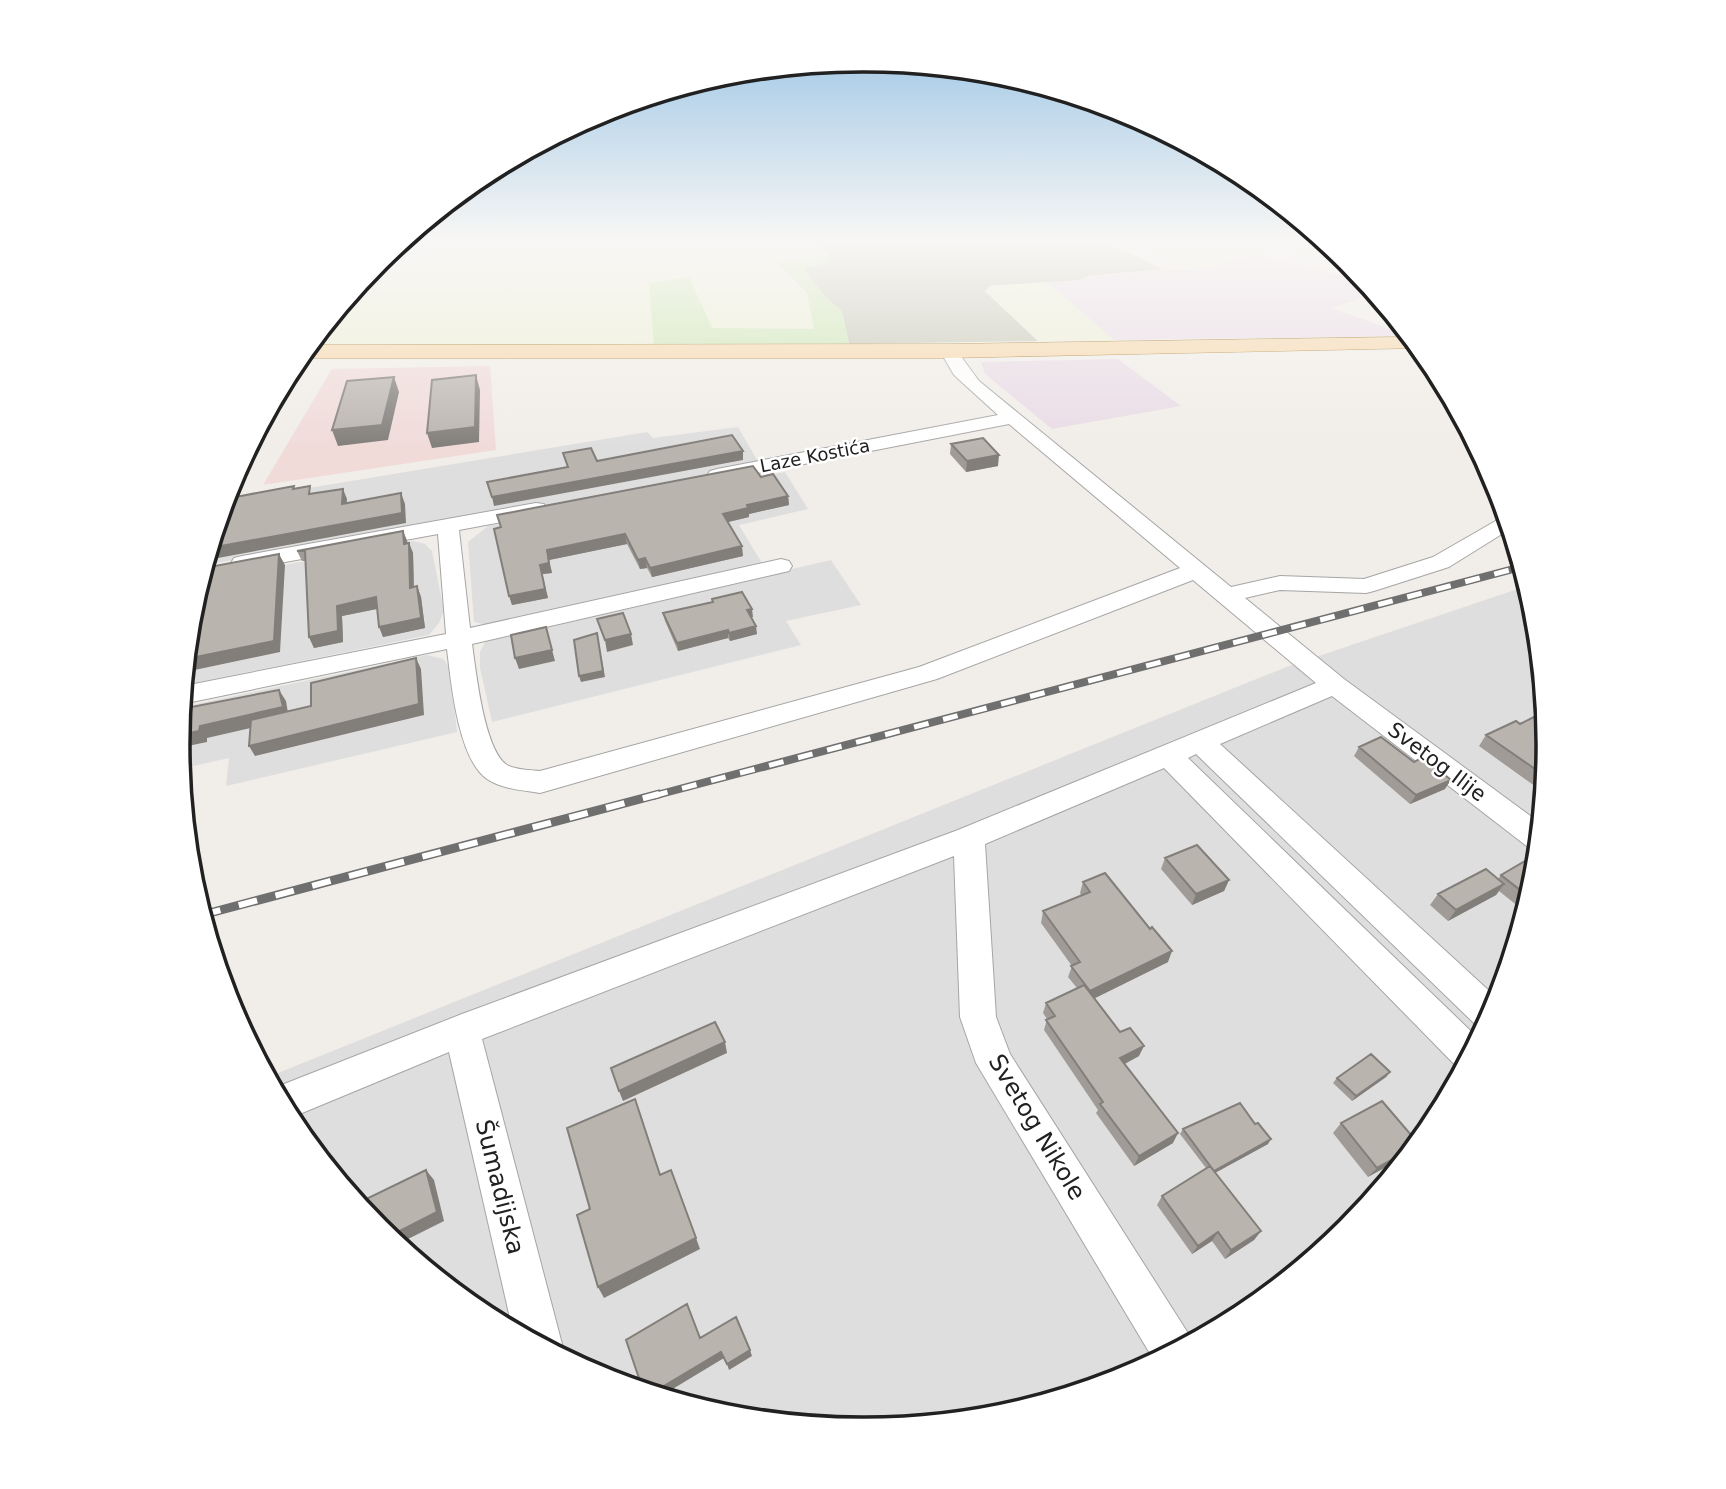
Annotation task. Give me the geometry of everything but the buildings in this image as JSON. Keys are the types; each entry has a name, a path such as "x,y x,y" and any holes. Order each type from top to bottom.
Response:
{"main road":[{"path":"317,352 948,351 1403,343"}],"street":[{"name":"Svetog Ilije","path":"948,351 960,371 1013,418 1226,595 1335,685 1530,832"},
{"name":"Laze Kostića","path":"690,480 1013,418"},
{"path":"217,567 556,505"},
{"path":"448,526 458,639 480,751 494,770 519,779 540,782 929,673 1197,570"},
{"path":"1226,595 1280,583 1366,586 1441,562 1499,526"},
{"path":"193,693 458,639 781,566"},
{"path":"292,1099 462,1030 969,838 1335,685"},
{"path":"1200,742 1482,1008"},
{"path":"1169,756 1463,1048"},
{"name":"Svetog Nikole","path":"969,838 978,1017 995,1063 1169,1343"},
{"name":"Šumadijska","path":"462,1030 536,1332"}],"shaded area":[{"path":"350,309 811,309 820,344 322,345"},
{"path":"839,309 1005,309 1038,341 849,344"},
{"path":"1005,309 1079,309 1114,340 1038,341"},
{"path":"1079,309 1336,309 1393,330 1398,336 1114,340"},
{"path":"1118,359 1181,406 1052,429 985,374 981,362"},
{"path":"490,366 496,450 263,485 332,369"},
{"path":"738,427 761,467 215,563 236,500 647,432 653,438"},
{"path":"785,472 808,509 739,525 762,563 487,625 474,622 468,542 488,526"},
{"path":"413,541 425,544 432,551 444,611 439,623 429,635 194,683 203,613 211,579"},
{"path":"831,560 861,605 786,621 801,645 492,722 480,668 480,652 486,640"},
{"path":"1517,589 1530,657 1536,744 1530,832 1513,919 1485,1002 1446,1081 1397,1154 1369,1188 1307,1250 1237,1304 1161,1348 1120,1366 1037,1394 994,1404 907,1416 819,1416 775,1411 732,1404 647,1382 565,1348 527,1327 489,1304 419,1250 357,1188 329,1154 276,1074 1289,666"},
{"path":"427,655 443,659 450,667 457,732 226,786 229,758 191,767 192,705"}],"green space":[{"path":"651,309 704,309 712,328 814,329 810,309 839,309 849,344 654,346"}],"railway":[{"path":"653,796 1513,569"},
{"path":"211,912 659,794"}]}
